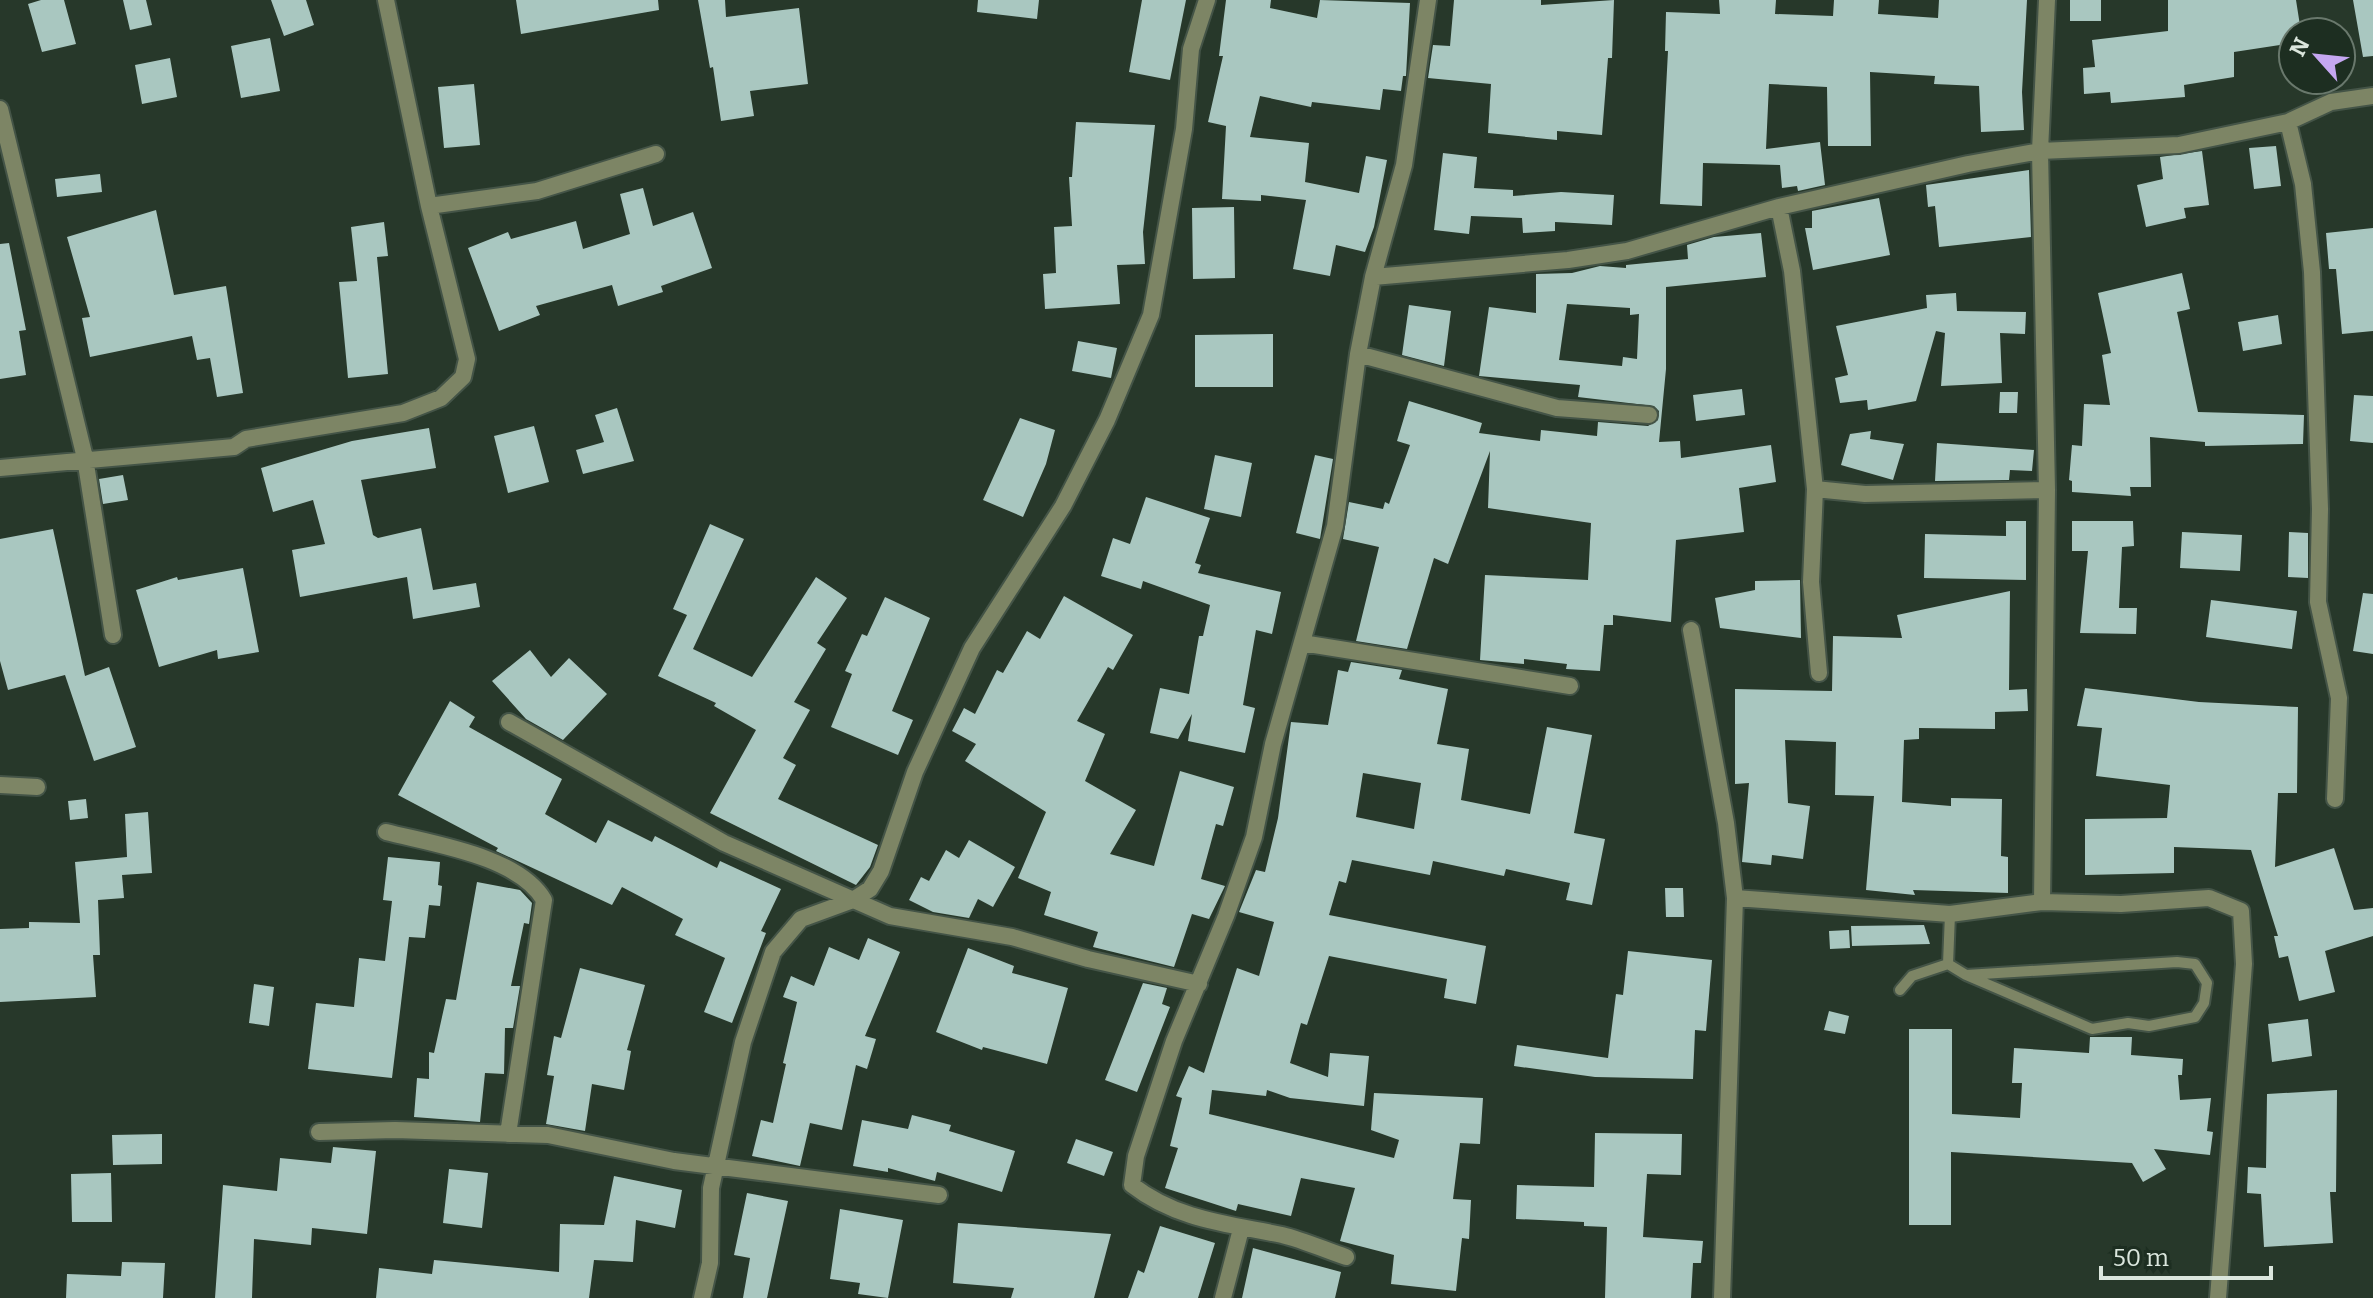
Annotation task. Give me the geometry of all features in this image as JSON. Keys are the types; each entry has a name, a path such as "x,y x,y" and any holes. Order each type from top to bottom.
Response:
{"street":[{"path":"0,468 234,447 246,439 403,413 441,398 463,377 467,359 429,206 386,0"},
{"path":"702,1298 710,1263 711,1188 715,1166 743,1042 773,952 801,919 853,900 870,889 881,871 915,772 972,648 1063,506 1107,420 1151,315 1161,277 1184,129 1191,49 1207,0"},
{"path":"1346,1257 1284,1235 1191,1217 1150,1199 1132,1185 1136,1156 1174,1041 1199,984 1254,837 1273,744 1335,526 1358,354 1373,277 1404,165 1428,0"},
{"path":"2042,902 2047,490 2040,151 2047,0"},
{"path":"1373,277 1568,260 1627,251 1779,207 2040,151 2179,145 2288,122 2318,105 2373,96"},
{"path":"0,109 85,458 113,635"},
{"path":"2288,122 2303,184 2312,272 2319,493 2318,602 2339,698 2335,799"},
{"path":"429,206 537,191 656,154"},
{"path":"1779,207 1792,271 1815,489 1811,582 1819,673"},
{"path":"1358,354 1557,408 1649,415"},
{"path":"1815,489 1865,494 2047,490"},
{"path":"1691,630 1726,823 1735,898 1722,1298"},
{"path":"1302,643 1570,686"},
{"path":"509,722 724,843 890,916 1012,937 1088,959 1199,984"},
{"path":"0,785 37,787"},
{"path":"386,832 466,852 511,869 538,888 544,900 508,1134"},
{"path":"1735,898 1950,914 2042,902 2121,904 2209,898 2241,911 2244,978 2218,1298"},
{"path":"319,1132 395,1130 548,1135 715,1166 939,1195"},
{"path":"1223,1298 1241,1229"}],"lane":[{"path":"1948,964 1950,914"},
{"path":"1900,990 1912,976 1948,964 1966,975 2092,1029 2128,1023 2149,1026 2195,1017 2204,1003 2207,983 2195,964 2177,962 1966,975"}],"building":[{"path":"41,0 64,0 76,44 42,52 28,4"},
{"path":"123,0 146,0 152,25 130,30"},
{"path":"271,0 306,0 314,25 284,36"},
{"path":"516,0 658,0 659,10 521,34"},
{"path":"698,0 725,0 726,17 799,8 808,84 750,91 754,116 721,121"},
{"path":"978,0 1039,0 1037,19 977,12"},
{"path":"1142,0 1186,0 1170,80 1129,72"},
{"path":"1226,0 1271,0 1270,8 1317,18 1320,0 1410,3 1406,76 1403,76 1401,91 1383,89 1380,110 1312,102 1311,107 1260,96 1250,137 1309,143 1305,182 1359,193 1366,156 1387,160 1374,227 1365,252 1336,245 1330,276 1293,269 1306,200 1261,195 1261,201 1222,199 1226,126 1208,122 1223,56 1219,56"},
{"path":"1454,0 1541,0 1541,5 1614,0 1612,58 1608,58 1602,135 1557,131 1557,140 1488,133 1491,84 1428,78 1433,45 1450,46"},
{"path":"1719,0 1776,0 1775,14 1833,16 1834,0 1879,0 1878,14 1938,18 1939,0 2027,0 2022,92 2024,130 1981,132 1979,86 1934,84 1935,76 1870,72 1871,146 1828,146 1827,87 1769,84 1766,149 1820,142 1825,185 1798,191 1797,186 1782,188 1780,165 1703,163 1702,206 1660,204 1668,51 1665,51 1666,12 1720,14"},
{"path":"2070,0 2101,0 2101,21 2070,21"},
{"path":"2168,0 2296,0 2298,16 2277,16 2277,45 2234,52 2234,77 2184,85 2185,97 2111,103 2110,92 2084,94 2083,68 2095,67 2092,40 2168,31"},
{"path":"2353,0 2373,0 2373,56 2363,57"},
{"path":"270,38 280,91 241,98 231,46"},
{"path":"170,58 177,97 142,104 135,65"},
{"path":"474,84 480,145 444,148 438,87"},
{"path":"1076,122 1155,125 1143,232 1145,264 1117,265 1120,304 1045,309 1043,274 1056,273 1054,227 1072,226 1069,177 1072,177"},
{"path":"2276,146 2281,186 2254,189 2249,148"},
{"path":"2202,151 2209,205 2184,208 2186,218 2146,227 2137,185 2163,179 2160,157"},
{"path":"1443,153 1477,157 1474,188 1513,190 1513,196 1561,192 1614,195 1612,225 1555,222 1555,231 1523,233 1522,218 1471,216 1469,234 1434,230"},
{"path":"2029,170 2031,237 1939,247 1935,206 1928,207 1926,185"},
{"path":"100,174 102,192 57,197 55,179"},
{"path":"643,188 653,226 693,212 712,268 661,286 663,292 618,306 612,285 536,306 540,315 499,331 468,248 508,232 511,239 576,221 583,249 630,234 620,194"},
{"path":"1879,198 1890,255 1813,270 1805,228 1812,228 1812,211"},
{"path":"1234,207 1235,278 1193,279 1192,208"},
{"path":"156,210 174,295 226,286 243,393 217,397 210,358 197,360 192,336 90,357 82,318 90,317 67,237"},
{"path":"384,222 388,256 377,257 388,374 348,378 339,282 357,281 351,227"},
{"path":"2373,228 2373,331 2342,334 2336,269 2329,269 2326,233"},
{"path":"1761,233 1766,277 1666,287 1666,369 1659,442 1680,441 1681,458 1771,445 1776,482 1739,488 1744,532 1676,540 1671,622 1613,615 1613,625 1604,625 1600,671 1566,669 1567,664 1524,659 1524,664 1480,660 1485,575 1588,580 1591,523 1488,508 1490,451 1448,564 1434,558 1407,649 1356,641 1379,547 1343,539 1349,502 1383,509 1385,502 1389,504 1410,445 1397,441 1409,401 1482,423 1479,433 1540,441 1541,430 1597,436 1598,422 1648,426 1658,420 1659,411 1654,406 1578,397 1580,385 1479,376 1489,307 1536,313 1536,274 1572,273 1600,266 1626,268 1626,265 1688,259 1687,245 1714,237","holes":["1567,304 1630,308 1630,315 1639,314 1637,359 1623,357 1622,366 1559,360"]},
{"path":"9,243 26,330 19,331 26,375 0,379 0,244"},
{"path":"2182,273 2190,309 2177,312 2198,412 2304,415 2303,444 2205,446 2205,442 2150,437 2151,487 2130,487 2131,496 2072,492 2072,481 2069,480 2072,445 2082,446 2084,404 2110,405 2102,355 2111,353 2098,293"},
{"path":"1956,293 1957,311 2026,312 2025,334 2000,333 2002,383 1941,386 1945,333 1936,331 1916,401 1868,410 1867,400 1840,403 1835,378 1848,375 1836,326 1927,308 1926,295"},
{"path":"1409,305 1451,311 1444,366 1402,355"},
{"path":"2278,315 2282,344 2243,351 2238,322"},
{"path":"1273,334 1273,387 1195,387 1195,335"},
{"path":"1078,341 1117,348 1111,378 1072,371"},
{"path":"1742,389 1745,415 1696,421 1693,395"},
{"path":"2000,392 2018,392 2017,413 1999,413"},
{"path":"2354,395 2373,396 2373,443 2350,441"},
{"path":"617,408 634,461 583,474 576,450 604,442 595,415"},
{"path":"1020,418 1055,430 1046,464 1023,517 983,500"},
{"path":"534,426 549,482 508,493 494,436"},
{"path":"429,428 436,468 361,480 373,535 378,538 421,528 433,590 476,583 480,607 413,619 407,577 300,597 292,550 325,544 313,500 273,512 261,468 352,441"},
{"path":"1871,431 1870,439 1904,444 1893,480 1841,465 1850,434"},
{"path":"1937,443 2034,450 2032,471 2010,470 2009,480 1935,481"},
{"path":"1215,455 1252,463 1241,517 1204,509"},
{"path":"1315,455 1333,459 1320,539 1296,533"},
{"path":"123,475 128,500 103,504 99,479"},
{"path":"1146,497 1210,518 1195,563 1201,565 1198,573 1281,592 1272,634 1256,630 1243,705 1255,708 1245,753 1188,741 1192,714 1178,739 1150,733 1160,688 1189,694 1199,636 1203,636 1210,605 1143,581 1141,589 1101,576 1113,538 1130,544"},
{"path":"2006,521 2026,521 2026,580 1924,578 1925,534 2006,536"},
{"path":"2072,521 2133,521 2134,546 2122,547 2119,608 2137,608 2136,634 2080,633 2088,551 2072,551"},
{"path":"710,524 744,539 693,649 752,677 816,577 847,598 817,643 826,649 794,702 810,710 783,758 796,765 778,799 878,845 870,867 856,885 710,813 756,730 714,706 716,703 658,676 687,615 673,609"},
{"path":"53,529 85,676 109,667 136,747 94,761 65,675 8,690 0,661 0,539"},
{"path":"2182,532 2242,535 2240,571 2180,568"},
{"path":"2289,532 2308,533 2308,578 2288,577"},
{"path":"243,568 259,652 218,659 217,650 159,667 136,590 177,577 178,580"},
{"path":"1800,580 1801,638 1720,628 1715,598 1755,590 1755,581"},
{"path":"2010,591 2009,690 2027,689 2028,711 1995,712 1995,729 1919,728 1919,739 1904,740 1902,802 1951,806 1951,798 2002,799 2001,856 2008,857 2008,893 1913,890 1915,895 1866,890 1874,796 1835,795 1836,742 1785,740 1788,803 1810,806 1803,859 1772,855 1771,865 1742,862 1749,783 1735,784 1735,689 1832,691 1833,636 1902,638 1897,615"},
{"path":"2363,593 2373,594 2373,654 2353,651"},
{"path":"1064,596 1133,635 1113,670 1108,667 1077,721 1105,734 1085,781 1136,810 1110,854 1154,866 1180,771 1234,787 1223,826 1216,824 1201,879 1225,886 1209,919 1192,914 1174,967 1093,947 1098,932 1044,915 1051,892 1018,878 1046,812 965,761 976,744 952,731 964,708 975,714 997,670 1003,673 1027,631 1040,639"},
{"path":"885,597 930,618 892,711 913,720 898,755 831,727 852,674 845,671 862,634 867,636"},
{"path":"2211,600 2297,611 2292,649 2206,637"},
{"path":"530,650 551,677 569,658 607,694 563,740 526,719 492,681"},
{"path":"1351,662 1402,670 1399,679 1448,689 1437,744 1469,749 1461,800 1530,814 1547,727 1592,735 1574,833 1605,839 1592,905 1566,900 1570,883 1506,869 1504,876 1433,861 1430,875 1352,860 1346,883 1339,881 1329,915 1486,946 1476,1004 1444,998 1447,979 1329,956 1307,1025 1301,1023 1290,1063 1328,1077 1330,1053 1369,1056 1364,1106 1290,1098 1267,1090 1266,1096 1212,1090 1209,1114 1394,1158 1399,1140 1371,1130 1374,1093 1483,1098 1480,1144 1460,1143 1453,1199 1471,1200 1469,1239 1462,1238 1456,1291 1391,1284 1394,1255 1340,1241 1355,1188 1301,1178 1291,1216 1238,1204 1236,1211 1165,1188 1178,1148 1170,1146 1182,1098 1176,1096 1189,1066 1204,1073 1237,968 1259,976 1274,922 1239,912 1256,870 1265,872 1278,818 1291,722 1328,725 1338,670 1348,672","holes":["1363,773 1421,783 1414,829 1356,817"]},
{"path":"2085,688 2199,702 2298,707 2297,793 2278,793 2275,867 2334,848 2354,910 2373,908 2373,936 2325,951 2335,992 2299,1001 2288,956 2279,958 2274,936 2278,936 2251,850 2174,847 2174,873 2085,875 2085,819 2167,818 2170,785 2096,776 2102,728 2077,726"},
{"path":"450,701 475,717 469,727 562,779 545,814 596,843 608,820 652,842 655,836 717,868 720,861 781,889 761,931 766,933 732,1023 704,1012 725,958 675,935 683,919 622,887 612,905 496,851 498,848 398,795"},
{"path":"86,799 88,818 70,820 68,801"},
{"path":"148,812 152,873 122,875 124,898 98,900 100,955 93,955 96,997 0,1002 0,929 29,928 29,922 80,923 75,862 127,857 125,814"},
{"path":"969,840 1015,867 993,907 978,899 969,918 933,912 909,900 921,877 929,881 946,850 959,858"},
{"path":"388,857 440,862 438,885 442,886 440,906 429,905 425,938 409,937 392,1078 308,1069 316,1003 354,1007 359,958 385,961 392,901 383,900"},
{"path":"477,882 520,890 532,903 529,924 524,923 511,986 520,986 513,1028 505,1028 504,1074 485,1073 480,1122 414,1117 417,1078 429,1079 429,1052 434,1053 446,999 456,1000"},
{"path":"1665,888 1683,888 1684,917 1666,917"},
{"path":"1924,925 1930,944 1852,946 1851,926"},
{"path":"1849,930 1850,948 1830,949 1829,931"},
{"path":"868,938 900,952 865,1036 876,1039 867,1069 856,1065 842,1130 810,1123 800,1166 752,1156 761,1120 773,1123 786,1064 783,1063 797,1002 783,997 791,976 814,986 829,947 859,960"},
{"path":"968,948 1014,966 1012,973 1068,988 1047,1064 983,1047 982,1050 936,1032"},
{"path":"1628,951 1712,960 1706,1031 1695,1030 1693,1079 1595,1077 1514,1066 1517,1045 1608,1058 1616,994 1623,995"},
{"path":"580,968 645,985 627,1050 631,1051 624,1090 592,1084 585,1131 546,1124 554,1076 547,1075 554,1036 561,1038"},
{"path":"1143,983 1167,988 1162,1004 1170,1007 1137,1092 1105,1080"},
{"path":"254,984 274,987 269,1026 249,1023"},
{"path":"1829,1011 1849,1016 1845,1034 1824,1030"},
{"path":"2308,1019 2312,1056 2272,1062 2268,1024"},
{"path":"1909,1029 1952,1029 1952,1114 2020,1118 2022,1083 2012,1083 2014,1048 2089,1053 2090,1037 2132,1037 2131,1055 2183,1059 2182,1075 2178,1075 2180,1100 2211,1098 2207,1131 2213,1132 2210,1155 2154,1149 2166,1169 2143,1182 2132,1163 1951,1152 1951,1225 1909,1225"},
{"path":"2337,1090 2336,1192 2330,1192 2333,1243 2264,1247 2261,1194 2247,1193 2248,1167 2266,1168 2267,1094"},
{"path":"912,1115 951,1125 949,1131 1015,1151 1002,1192 937,1172 935,1181 888,1168 888,1172 853,1166 862,1120 908,1129"},
{"path":"1595,1133 1682,1134 1681,1175 1647,1174 1643,1237 1703,1241 1701,1263 1693,1263 1691,1298 1605,1298 1607,1227 1584,1226 1584,1222 1516,1219 1517,1185 1594,1187"},
{"path":"162,1134 162,1164 113,1165 112,1135"},
{"path":"1076,1139 1113,1152 1104,1176 1067,1163"},
{"path":"333,1147 376,1151 367,1234 312,1228 311,1245 254,1239 252,1298 215,1298 223,1185 277,1191 280,1158 331,1163"},
{"path":"449,1169 488,1173 482,1228 443,1223"},
{"path":"111,1173 112,1222 72,1222 71,1174"},
{"path":"614,1176 682,1190 675,1228 636,1220 633,1262 594,1260 589,1298 376,1298 379,1268 432,1274 434,1260 559,1272 560,1224 604,1225"},
{"path":"747,1193 788,1201 767,1298 743,1298 750,1258 734,1255"},
{"path":"840,1209 903,1220 888,1298 858,1294 860,1283 830,1279"},
{"path":"958,1223 1111,1234 1094,1298 1011,1298 1014,1288 953,1283"},
{"path":"1160,1226 1215,1243 1198,1298 1128,1298 1138,1270 1144,1273"},
{"path":"1253,1248 1341,1272 1335,1298 1242,1298"},
{"path":"122,1262 165,1263 163,1298 66,1298 67,1274 121,1276"}]}
